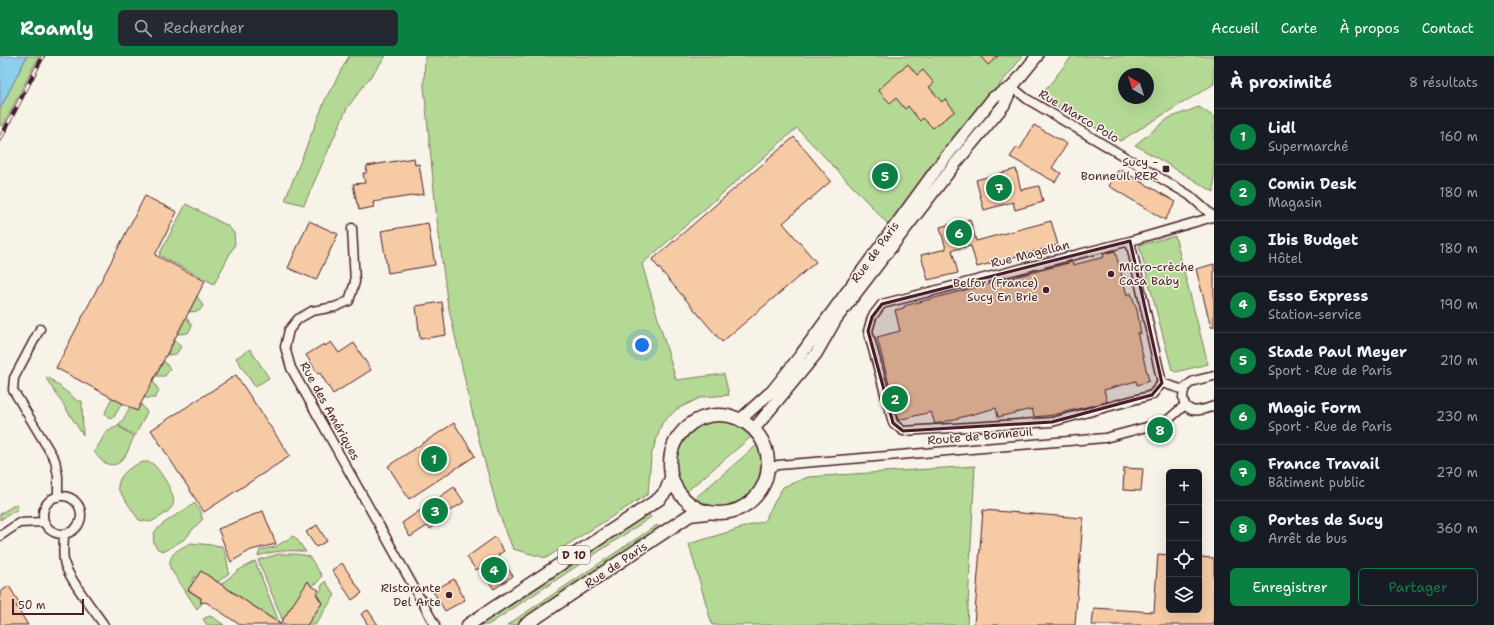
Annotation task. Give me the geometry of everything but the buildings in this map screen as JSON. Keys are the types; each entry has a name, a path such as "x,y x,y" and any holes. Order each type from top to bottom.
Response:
{"main road":[{"name":"Rue de Paris","path":"754,429 816,354 836,319 955,164 1004,105 1012,87 1037,56"},
{"name":"Rue de Paris","path":"741,419 773,390 800,356 941,163 987,105 994,97 1012,87"},
{"path":"713,414 727,415 741,419 754,429 766,446 769,468 767,477 759,494 745,506 735,511 722,514 709,513 696,508 684,500 678,493 671,478 669,463 671,449 678,436 687,426 699,418 713,414"},
{"name":"D 10","path":"468,625 659,499 666,491 671,478"},
{"name":"Rue de Paris","path":"525,625 690,516 709,513"}],"street":[{"name":"Rue Marco Polo","path":"1012,87 1027,99 1189,195 1214,217"},
{"name":"Rue Magellan","path":"1162,383 1152,395 1052,422 903,430 893,423 868,331 872,317 882,304 1130,241 1214,217"},
{"name":"Rue des Amériques","path":"352,228 355,282 349,301 335,307 312,311 298,319 289,330 285,347 291,368 435,625"},
{"path":"1130,241 1162,383 1184,390"},
{"path":"40,329 14,378 13,390 55,460 58,476 58,497"},
{"path":"1214,376 1192,382 1184,390 1183,398 1185,405 1192,410 1203,410 1214,406"},
{"name":"Route de Bonneuil","path":"769,468 778,465 1105,438 1154,425 1169,419 1185,405"},
{"path":"58,497 70,499 79,507 80,513 80,519 75,529 64,534 52,532 47,528 42,516 47,503 58,497"},
{"path":"0,536 19,523 44,522"},
{"path":"64,534 65,564 76,584 104,625"}],"highlighted area":[{"path":"1130,241 1162,383 1152,395 1052,422 903,431 893,423 868,331 872,317 882,304"}],"green space":[{"path":"27,56 39,56 3,126 0,125 0,109"},
{"path":"349,56 386,56 347,108 304,205 285,200 326,98"},
{"path":"425,56 1023,56 888,224 797,128 642,264 676,380 724,374 729,395 702,397 677,409 662,423 651,456 648,494 546,558 513,549 498,511 476,429 447,300 436,211 424,86"},
{"path":"1072,56 1214,56 1214,84 1120,141 1050,103 1043,93"},
{"path":"1199,107 1214,117 1214,192 1135,145 1169,118"},
{"path":"186,204 228,226 234,233 235,244 214,284 159,255"},
{"path":"1175,236 1208,364 1176,372 1172,370 1139,245"},
{"path":"197,296 203,306 199,311 189,312"},
{"path":"186,317 192,326 188,333 178,334"},
{"path":"175,340 181,347 176,354 167,355"},
{"path":"250,349 269,378 255,387 236,358"},
{"path":"164,361 170,369 165,376 156,376"},
{"path":"48,377 77,401 82,401 83,435 46,378"},
{"path":"153,381 159,391 155,398 144,398"},
{"path":"112,397 122,403 114,417 109,418 105,413"},
{"path":"141,404 147,412 135,436 118,425 123,420 130,407 137,411"},
{"path":"717,421 736,425 744,429 752,436 686,492 679,481 675,469 679,448 685,438 694,430 705,424"},
{"path":"118,426 134,437 124,458 114,465 110,465 99,458 94,451 106,432"},
{"path":"757,445 761,468 754,489 746,497 737,503 726,507 709,506 694,499"},
{"path":"144,462 150,462 160,472 167,483 174,501 171,508 164,515 151,522 139,520 118,489 120,479 126,471"},
{"path":"975,466 967,625 712,625 689,544 764,521 783,487 808,477"},
{"path":"195,503 202,514 201,516 203,519 186,538 167,550 162,551 158,549 153,539 157,529 165,522"},
{"path":"16,504 18,509 0,520 0,514"},
{"path":"647,512 651,517 488,625 477,625"},
{"path":"657,525 660,530 517,625 507,625"},
{"path":"293,536 306,552 282,551 258,556 260,550 275,547"},
{"path":"191,543 222,546 226,555 229,573 218,582 201,571 196,578 194,577 188,590 201,599 201,605 197,609 170,568 171,559 175,552"},
{"path":"279,554 309,556 322,576 316,584 315,583 311,587 308,582 283,621 258,560"},
{"path":"255,561 279,622 277,624 276,621 221,584 239,570"},
{"path":"325,581 335,595 315,625 307,625 322,603 317,595 322,589 321,587"},
{"path":"209,616 224,625 207,625 203,619"}],"water":[{"path":"0,56 27,56 0,109"}],"railway":[{"path":"0,139 43,56"}],"place":[{"name":"Sucy - Bonneuil RER","path":"1166,169"},
{"name":"Stade Paul Meyer","path":"885,176"},
{"name":"France Travail","path":"999,188"},
{"name":"Magic Form","path":"959,233"},
{"name":"Micro-crèche Casa Baby","path":"1111,274"},
{"name":"Belfor (France) Sucy En Brie","path":"1046,290"},
{"name":"Comin Desk","path":"895,399"},
{"name":"Portes de Sucy","path":"1160,430"},
{"name":"Lidl","path":"434,459"},
{"name":"Ibis Budget","path":"435,511"},
{"name":"Esso Express","path":"494,570"},
{"name":"Ristorante Del Arte","path":"449,595"}]}
